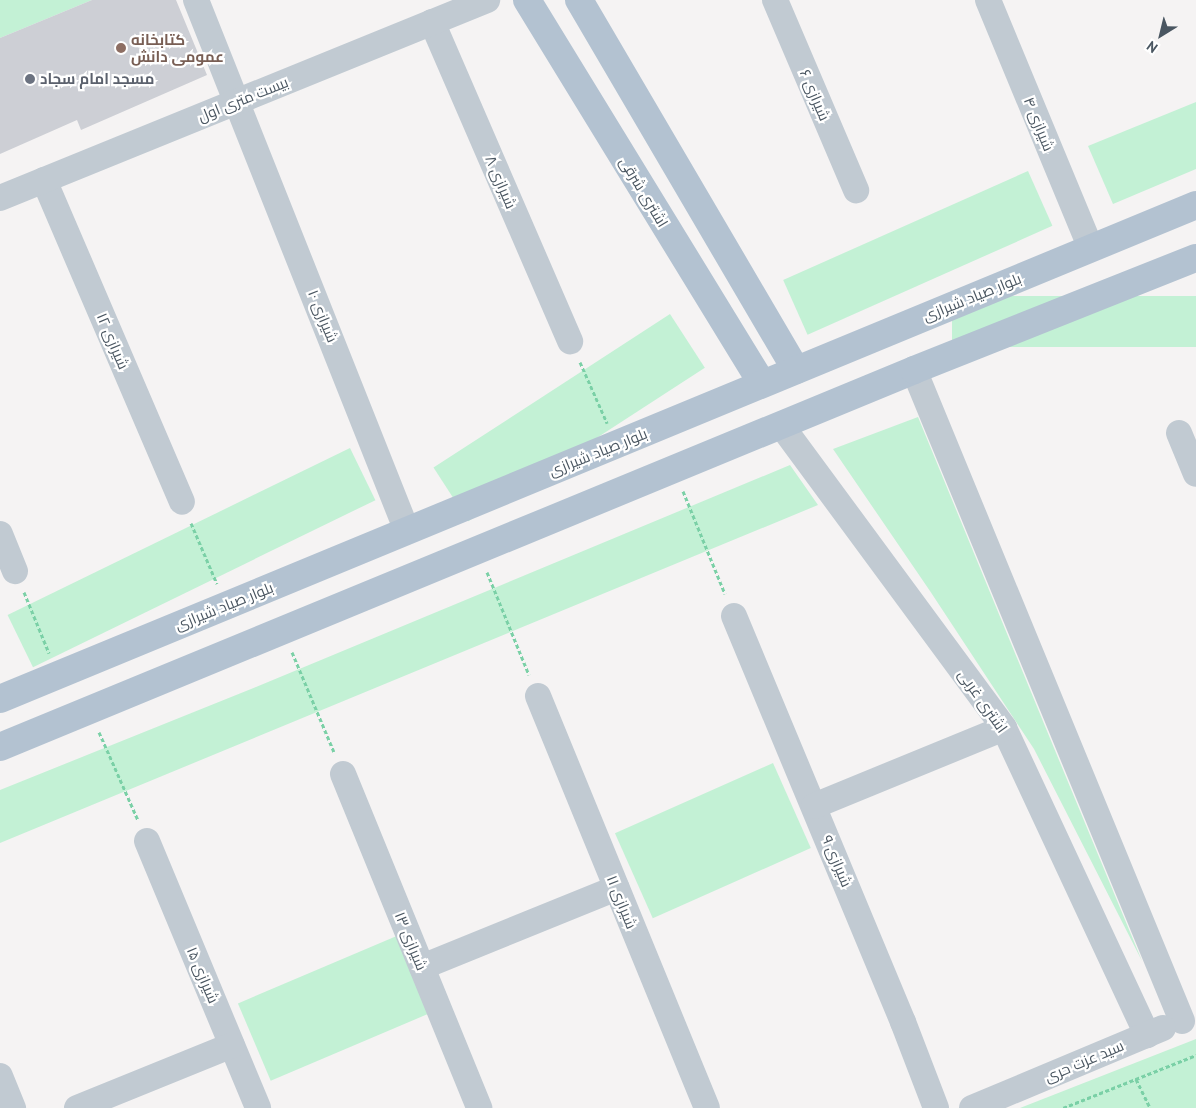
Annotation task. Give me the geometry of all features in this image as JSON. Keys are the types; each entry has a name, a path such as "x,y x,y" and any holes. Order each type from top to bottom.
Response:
{"main road":[{"name":"اشتری شرقی","path":"527,0 762,384"},
{"path":"579,0 796,370"},
{"name":"بلوار صیاد شیرازی","path":"0,699 1196,205"},
{"path":"0,748 914,370 1196,258"}],"street":[{"name":"شیرازی ۱۰","path":"196,0 238,101 407,531"},
{"name":"بیست متری اول","path":"0,198 487,0"},
{"name":"شیرازی ۶","path":"775,0 856,190"},
{"name":"شیرازی ۴","path":"988,0 1091,249"},
{"name":"شیرازی ۸","path":"432,22 570,341"},
{"name":"شیرازی ۱۲","path":"44,180 182,502"},
{"path":"914,370 1162,974 1189,1018"},
{"name":"اشتری غربی","path":"781,425 1004,728 1147,1035"},
{"path":"1179,433 1196,474"},
{"path":"0,534 15,570"},
{"name":"شیرازی ۹","path":"734,616 814,806 936,1108"},
{"name":"شیرازی ۱۱","path":"538,696 707,1108"},
{"path":"814,806 1004,728"},
{"name":"شیرازی ۱۳","path":"343,774 479,1108"},
{"name":"شیرازی ۱۵","path":"147,841 258,1108"},
{"path":"422,967 616,888"},
{"path":"1124,986 1135,992 1146,990 1154,985 1162,974"},
{"name":"سید عزت حری","path":"972,1108 1189,1018"},
{"path":"77,1108 232,1044"},
{"path":"0,1076 13,1108"}],"path":[{"path":"570,341 616,444"},
{"path":"674,470 734,616"},
{"path":"182,502 226,606"},
{"path":"478,550 538,696"},
{"path":"15,570 58,675"},
{"path":"284,630 343,774"},
{"path":"89,710 147,841"},
{"path":"1063,1108 1196,1055"},
{"path":"1136,1079 1150,1108"}],"green space":[{"path":"0,0 92,0 0,38"},
{"path":"1196,102 1196,169 1113,204 1088,146"},
{"path":"1028,171 1052,226 808,335 783,280"},
{"path":"952,296 1196,296 1196,347 952,347"},
{"path":"670,314 705,368 468,521 433,468"},
{"path":"918,417 1142,961 1034,749 930,591 833,449"},
{"path":"350,448 375,500 33,667 8,615"},
{"path":"790,465 818,505 0,843 0,790 256,687"},
{"path":"773,763 811,848 653,918 615,833"},
{"path":"399,935 432,1012 271,1081 238,1003"},
{"path":"1196,1039 1196,1108 1020,1108"}],"building":[{"name":"کتابخانه عمومی دانش","path":"92,0 176,0 207,75 81,130 77,120 0,154 0,38"}],"place":[{"name":"کتابخانه عمومی دانش","path":"121,48"},
{"name":"مسجد امام سجاد","path":"30,79"}]}
